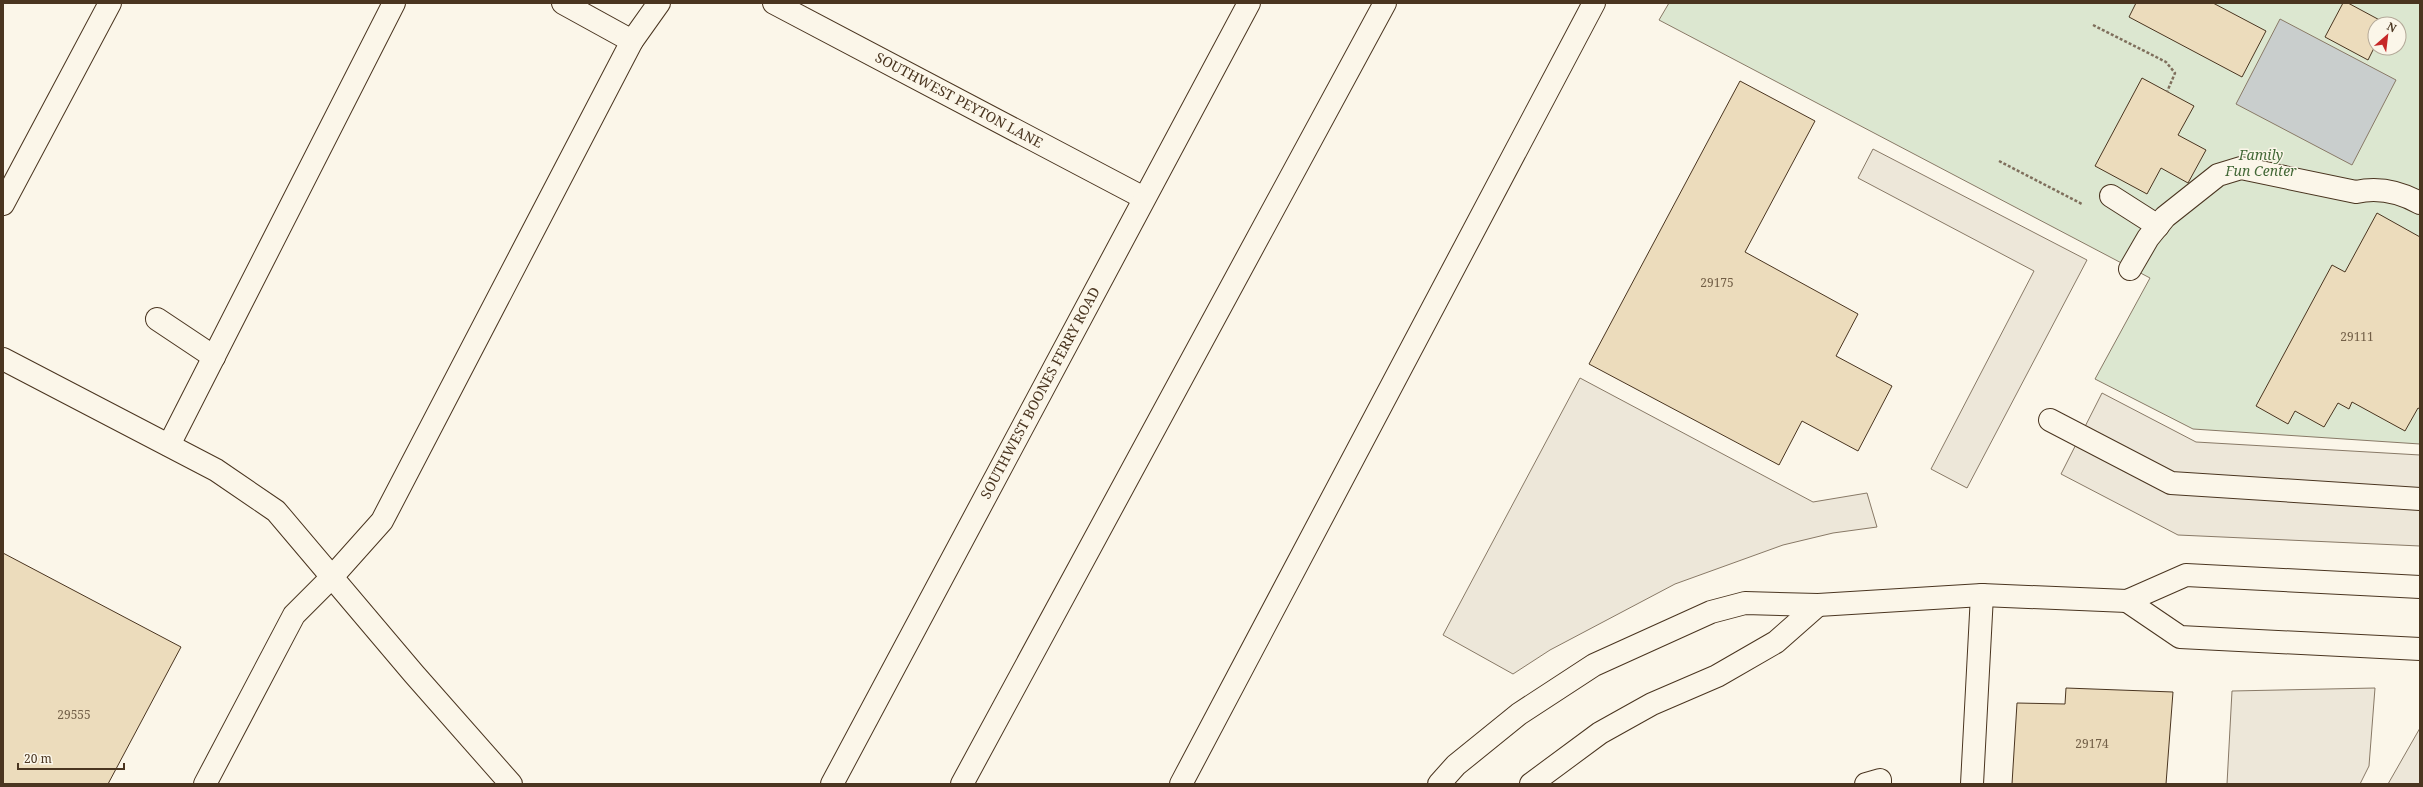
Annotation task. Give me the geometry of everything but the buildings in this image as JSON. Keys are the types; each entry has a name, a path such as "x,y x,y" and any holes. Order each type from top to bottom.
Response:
{"main road":[{"path":"3,204 110,3"},
{"path":"563,3 632,41"},
{"path":"205,784 294,615 332,577 382,521 632,41 659,3"},
{"name":"SOUTHWEST PEYTON LANE","path":"774,3 1144,198"},
{"name":"SOUTHWEST BOONES FERRY ROAD","path":"832,784 1249,3"},
{"path":"962,784 1385,3"},
{"path":"1181,784 1594,3"},
{"path":"169,445 392,4"},
{"path":"2130,269 2164,217 2218,175 2241,168 2356,192 2372,188 2407,196 2420,203"},
{"path":"2111,196 2158,226"},
{"path":"157,319 214,357"},
{"path":"3,359 216,470 276,511 511,784"},
{"path":"2050,420 2172,483 2420,499"},
{"path":"1439,784 1456,765 1519,714 1594,665 1711,612 1745,603 1818,605 1982,595 2127,601 2186,575 2420,587"},
{"path":"1972,784 1982,595"},
{"path":"2127,601 2180,637 2420,650"},
{"path":"1531,784 1600,733 1652,704 1717,676 1776,642 1818,605"},
{"path":"1866,784 1880,780 1880,784"}],"path":[{"path":"2093,25 2166,62 2175,73 2167,92"},
{"path":"1999,161 2077,203 2090,206 2103,203 2111,196"}],"green space":[{"name":"Family Fun Center","path":"1669,3 2420,3 2420,444 2193,429 2095,379 2150,278 1659,20"}],"shaded area":[{"path":"2280,19 2396,80 2352,165 2236,104"},
{"path":"1873,149 2087,260 1967,488 1931,469 2034,271 1858,178"},
{"path":"1580,378 1813,502 1867,493 1877,527 1833,533 1783,545 1675,584 1550,650 1513,674 1443,635"},
{"path":"2102,393 2196,442 2420,455 2420,546 2178,535 2061,474"},
{"path":"2375,688 2369,766 2360,784 2227,784 2232,691"},
{"path":"2420,728 2420,784 2388,784"}]}
